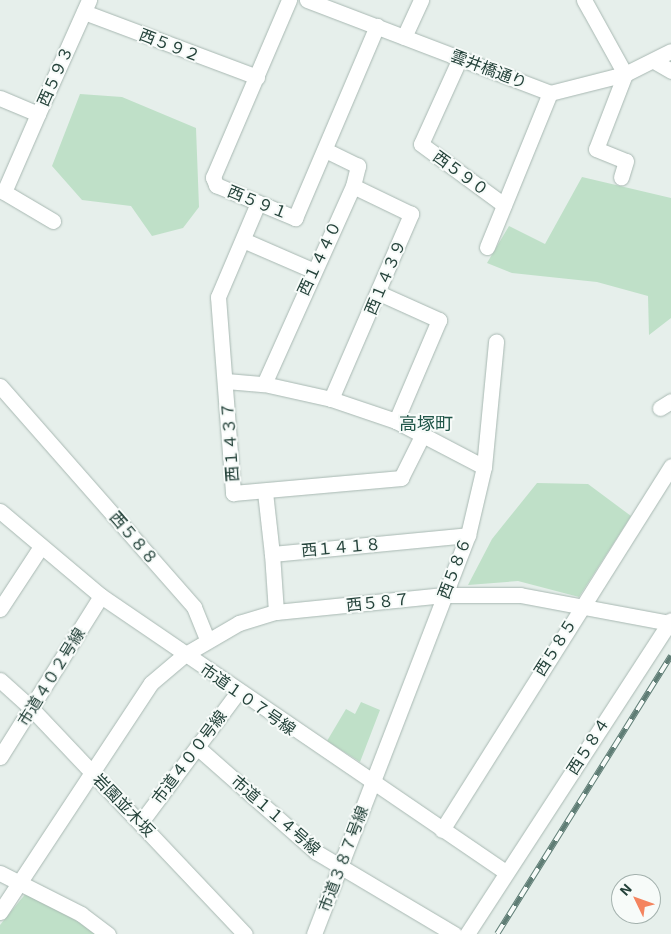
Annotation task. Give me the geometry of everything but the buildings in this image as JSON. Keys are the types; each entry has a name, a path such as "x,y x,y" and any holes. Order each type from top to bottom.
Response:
{"street":[{"name":"西５９１","path":"289,0 257,78 212,177 216,185 294,218 326,150 377,26"},
{"name":"雲井橋通り","path":"307,0 550,93"},
{"path":"404,37 421,0"},
{"path":"584,0 625,74"},
{"name":"西５９２","path":"86,6 257,78"},
{"name":"西５９３","path":"0,98 38,114 86,6"},
{"path":"487,247 550,93 625,74 671,51"},
{"name":"西５９０","path":"460,58 421,144 504,204"},
{"path":"654,61 671,71"},
{"path":"621,177 626,162 596,149 625,74"},
{"path":"38,114 4,192 54,221"},
{"name":"西１４４０","path":"264,384 312,270 353,186 358,166 326,150"},
{"name":"西１４３９","path":"330,399 379,293 411,214 353,186"},
{"path":"226,381 218,297 258,203"},
{"path":"243,240 312,270"},
{"path":"379,293 439,320 396,421"},
{"name":"西５８６","path":"372,784 468,535 484,467 496,342"},
{"name":"西１４３７","path":"422,436 401,478 265,492 233,493 226,381 264,384 330,399 396,421 484,467"},
{"name":"西５８８","path":"0,386 194,607 208,640"},
{"name":"西５８５","path":"442,830 580,607 671,466"},
{"path":"265,492 276,612"},
{"name":"市道１０７号線","path":"0,511 40,548 101,596 372,784 506,872"},
{"name":"西１４１８","path":"272,554 468,535"},
{"path":"0,609 40,548"},
{"name":"西５８７","path":"0,912 151,683 184,655 239,623 276,612 444,594 520,595 670,622"},
{"name":"市道４０２号線","path":"0,757 101,596"},
{"name":"西５８４","path":"467,934 670,622"},
{"name":"岩園並木坂","path":"0,680 31,708 92,771 245,934"},
{"name":"市道４００号線","path":"141,822 238,692"},
{"name":"市道１１４号線","path":"197,747 316,852 340,865 433,928 454,934"},
{"name":"市道３８７号線","path":"314,934 372,784"},
{"path":"0,873 81,914 108,934"}],"green space":[{"path":"80,94 122,97 196,128 199,207 183,228 152,236 131,206 82,200 52,166"},
{"path":"582,177 671,198 671,318 649,335 648,296 597,282 512,273 487,263 509,226 545,244"},
{"path":"537,483 588,484 631,516 579,597 518,581 468,585 492,539"},
{"path":"361,702 380,710 360,762 327,741 346,709 355,714"},
{"path":"27,892 95,934 0,934 0,925"}],"railway":[{"path":"497,934 671,656"}],"district":[{"name":"高塚町","path":"426,423"}]}
